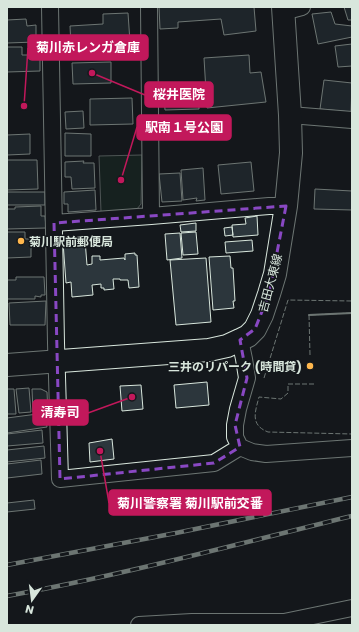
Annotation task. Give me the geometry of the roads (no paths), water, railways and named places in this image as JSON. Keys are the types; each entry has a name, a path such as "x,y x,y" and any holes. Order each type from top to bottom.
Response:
{"main road":[{"name":"吉田大東線","path":"7,365 209,350 227,346 248,336 255,329 262,315 275,274 286,206 291,153 289,9"}],"street":[{"path":"50,7 56,361 60,479 214,463 240,447"},
{"path":"149,7 151,216"},
{"path":"290,115 352,120"},
{"path":"54,223 286,206"},
{"path":"240,340 247,378 235,425 235,437 240,447 252,452 266,454 352,448"},
{"path":"139,625 192,622 284,622 352,608"}],"railway":[{"path":"7,565 176,533 352,497"},
{"path":"7,596 94,579 352,516"}],"place":[{"name":"桜井医院","path":"92,73"},
{"name":"菊川赤レンガ倉庫","path":"24,106"},
{"name":"駅南１号公園","path":"121,180"},
{"name":"菊川駅前郵便局","path":"21,241"},
{"name":"三井のリパーク (時間貸)","path":"310,366"},
{"name":"清寿司","path":"132,397"},
{"name":"菊川警察署 菊川駅前交番","path":"100,451"}]}
